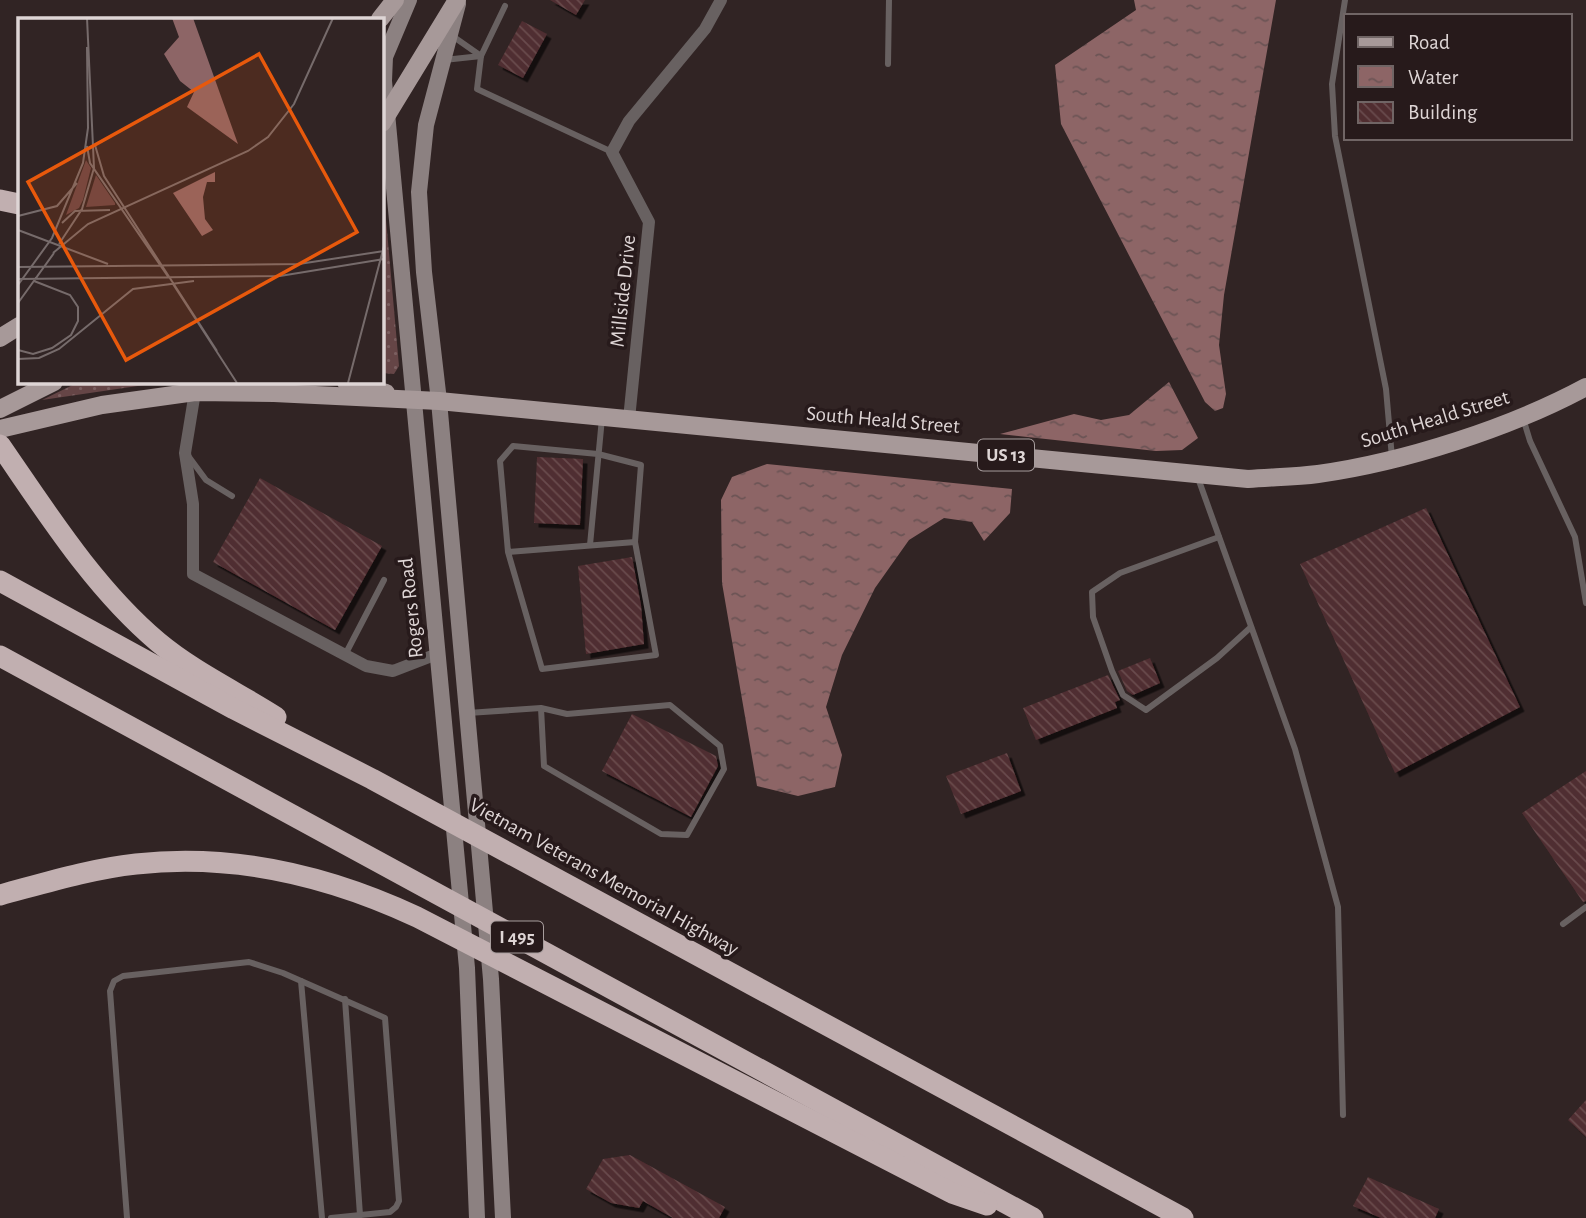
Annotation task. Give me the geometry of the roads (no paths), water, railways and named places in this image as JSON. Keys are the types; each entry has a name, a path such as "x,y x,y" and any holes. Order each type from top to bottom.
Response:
{"highway":[{"path":"0,200 18,204"},
{"path":"4,450 85,562 132,617 157,640 193,667 372,779"},
{"name":"Vietnam Veterans Memorial Highway","path":"0,581 1183,1218"},
{"name":"I 495","path":"0,656 1033,1218"},
{"path":"0,895 88,872 157,862 244,864 329,882 417,917 952,1193 1025,1218"}],"main road":[{"path":"381,18 395,0"},
{"path":"384,120 458,0"},
{"path":"0,338 18,327"},
{"path":"0,344 18,335"},
{"path":"0,409 52,383"},
{"name":"South Heald Street","path":"349,383 412,402"},
{"name":"South Heald Street","path":"0,429 102,405 195,392 274,393 412,402 439,401 1248,479 1317,474 1393,460 1551,406 1586,387"}],"street":[{"name":"Rogers Road","path":"410,0 386,57 384,120 467,968 477,1218"},
{"path":"458,0 426,125 419,192 424,272 439,401 491,979 503,1218"},
{"path":"612,152 629,121 705,29 721,0"},
{"name":"Millside Drive","path":"612,152 649,222 629,419"},
{"path":"195,392 186,453 193,504 193,574 366,666 393,671 437,654"}],"lane":[{"path":"888,64 889,0"},
{"path":"1345,0 1338,31 1332,84 1335,136 1386,389 1393,460"},
{"path":"505,6 481,55 477,89 612,152"},
{"path":"450,34 481,55"},
{"path":"442,61 481,55"},
{"path":"1522,416 1530,442 1575,537 1586,603"},
{"path":"590,545 602,417"},
{"path":"513,446 598,454 641,465 635,541 656,655 542,669 508,552 500,461 513,446"},
{"path":"186,453 206,480 232,496"},
{"path":"1196,473 1295,750 1338,907 1343,1115"},
{"path":"1219,537 1119,573 1092,592 1093,617 1123,695 1146,710 1217,658 1251,627"},
{"path":"508,552 635,541"},
{"path":"345,655 384,580"},
{"path":"466,713 541,708 566,714 670,705 720,746 724,769 687,835 661,834 544,766 541,708"},
{"path":"1563,924 1586,907"},
{"path":"127,1218 110,992 114,981 123,976 249,962 263,965 385,1018 399,1201 396,1208 390,1212 331,1218"},
{"path":"301,981 322,1218"},
{"path":"345,999 360,1215"}],"water":[{"path":"1134,0 1276,0 1224,295 1219,345 1226,394 1223,408 1215,411 1205,402 1061,124 1055,65 1136,10"},
{"path":"1169,382 1198,438 1182,450 1156,451 1000,434 1074,414 1101,420 1129,415"},
{"path":"767,464 1012,489 1010,513 984,541 972,522 944,518 909,540 875,588 842,655 826,707 842,755 835,787 798,796 757,786 722,583 721,500 732,477"}]}
